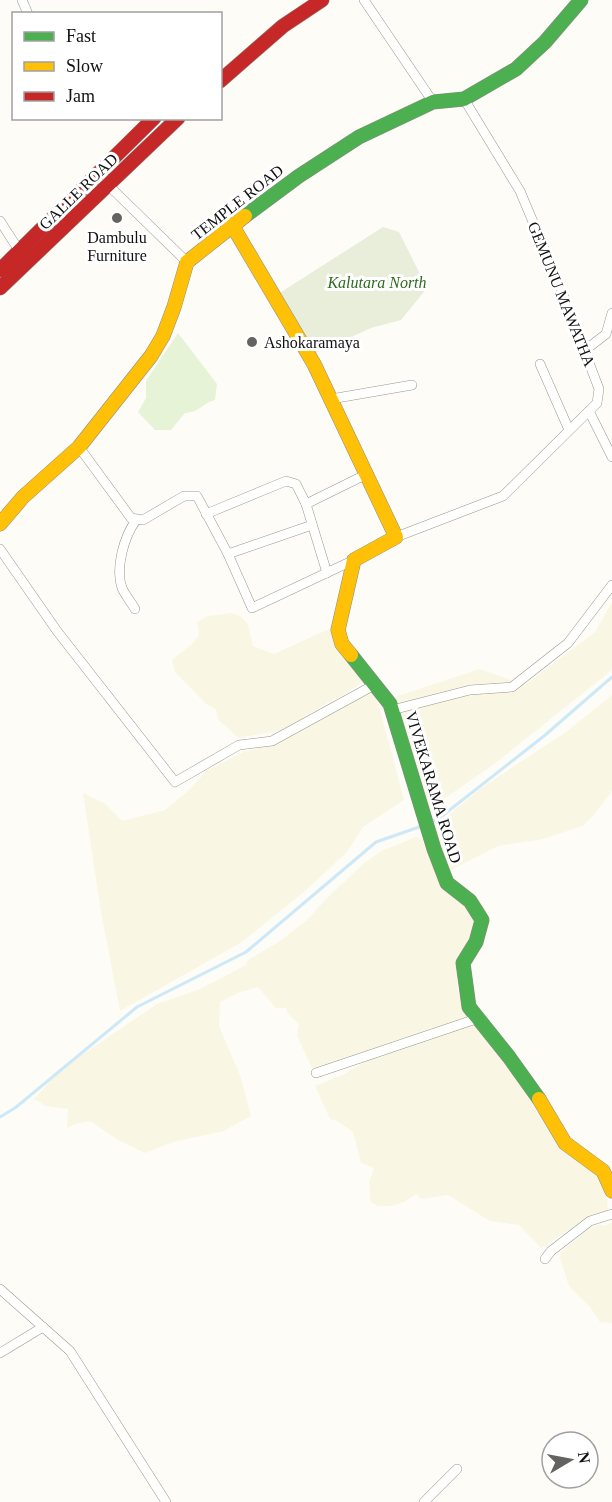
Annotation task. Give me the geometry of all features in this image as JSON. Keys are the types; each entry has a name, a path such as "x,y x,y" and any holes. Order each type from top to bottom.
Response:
{"main road":[{"path":"222,63 299,0"},
{"path":"222,79 283,26 322,0"},
{"name":"TEMPLE ROAD","path":"0,524 23,497 79,447 151,356 163,336 174,308 187,262 298,176 359,137 433,102 464,99 516,69 545,42 581,0"},
{"name":"GALLE ROAD","path":"0,270 152,120"},
{"name":"GALLE ROAD","path":"0,288 176,120"},
{"path":"232,225 314,364 396,537 354,560"},
{"name":"VIVEKARAMA ROAD","path":"354,560 338,630 342,644 390,704 432,843 447,883 470,901 482,920 476,942 463,963 469,1007 535,1093 565,1143 603,1171 612,1191"}],"street":[{"path":"364,0 433,102"},
{"name":"GEMUNU MAWATHA","path":"396,537 503,496 597,403 599,388 520,190 464,99"},
{"path":"97,176 187,262"},
{"path":"0,221 20,252"},
{"path":"584,351 606,334 612,313"},
{"path":"540,364 569,430"},
{"path":"331,399 412,385"},
{"path":"588,411 612,457"},
{"path":"79,447 131,518 135,520 143,520 184,496 197,496 228,554 252,609 354,560"},
{"path":"306,504 367,474"},
{"path":"206,514 286,481 296,484 306,504 327,573"},
{"path":"135,520 127,534 120,561 122,587 135,609"},
{"path":"228,554 312,525"},
{"path":"0,549 57,631 175,782 239,745 272,741 376,684"},
{"path":"392,710 470,690 512,687 568,643 612,585"},
{"path":"316,1073 479,1018"},
{"path":"545,1259 551,1251 590,1221 612,1214"},
{"path":"0,1289 70,1351 166,1502"},
{"path":"0,1353 43,1327"},
{"path":"424,1502 457,1469"}],"shaded area":[{"path":"612,602 612,670 493,765 428,810 392,698 480,669 525,685 595,632"},
{"path":"232,613 240,616 248,624 253,646 274,654 329,629 337,647 364,681 284,730 238,738 218,719 216,709 206,704 175,672 172,660 199,635 197,622 208,616"},
{"path":"370,690 378,702 404,800 363,827 347,852 305,891 242,942 120,1011 101,912 83,793 104,803 122,821 165,810 187,792 206,771 244,752 274,743"},
{"path":"612,695 612,791 593,816 583,826 543,839 498,846 449,871 433,828 481,788 566,732"},
{"path":"416,837 421,838 438,873 476,919 477,931 458,969 459,995 470,1017 313,1070 297,1036 299,1024 288,1014 286,1008 276,1008 258,987 238,993 220,1002 219,1026 240,1075 251,1116 224,1131 173,1142 145,1153 118,1140 90,1121 67,1128 68,1109 46,1106 34,1099 61,1069 157,1004 200,989 246,965 250,959 280,941 308,919 363,864 381,851"},
{"path":"476,1023 522,1081 536,1111 549,1121 595,1168 606,1187 608,1211 575,1227 541,1248 519,1225 490,1221 448,1195 421,1199 416,1194 404,1202 391,1206 378,1206 371,1202 369,1183 374,1168 361,1163 353,1132 330,1119 315,1086 343,1075 372,1058"},
{"path":"612,1223 612,1323 600,1322 590,1307 569,1286 560,1258 561,1252 589,1228"}],"green space":[{"name":"Kalutara North","path":"383,227 399,232 427,288 401,320 371,328 313,354 278,294"},
{"path":"178,333 217,384 215,400 195,411 185,413 171,430 155,430 138,412 146,398 146,381"}],"waterway":[{"path":"431,822 442,816 544,736 612,677"},
{"path":"0,1117 15,1108 137,1007 246,952 376,842 422,826"}],"traffic: fast":[{"path":"245,216 299,176 359,137 433,102 464,99 516,69 545,42 581,0"},
{"path":"351,655 390,704 434,849 447,883 470,901 482,920 476,942 463,963 469,1007 539,1099"}],"traffic: slow":[{"path":"0,524 23,497 79,447 151,356 163,336 187,262 245,216"},
{"path":"232,225 314,364 396,537 354,560 338,630 342,644 351,655"},
{"path":"539,1099 565,1143 603,1171 612,1191"}],"traffic: jam":[{"path":"222,79 283,26 322,0"},
{"path":"0,270 152,120"},
{"path":"0,288 176,120"}],"place":[{"name":"Dambulu Furniture","path":"117,218"},
{"name":"Ashokaramaya","path":"252,342"}]}
